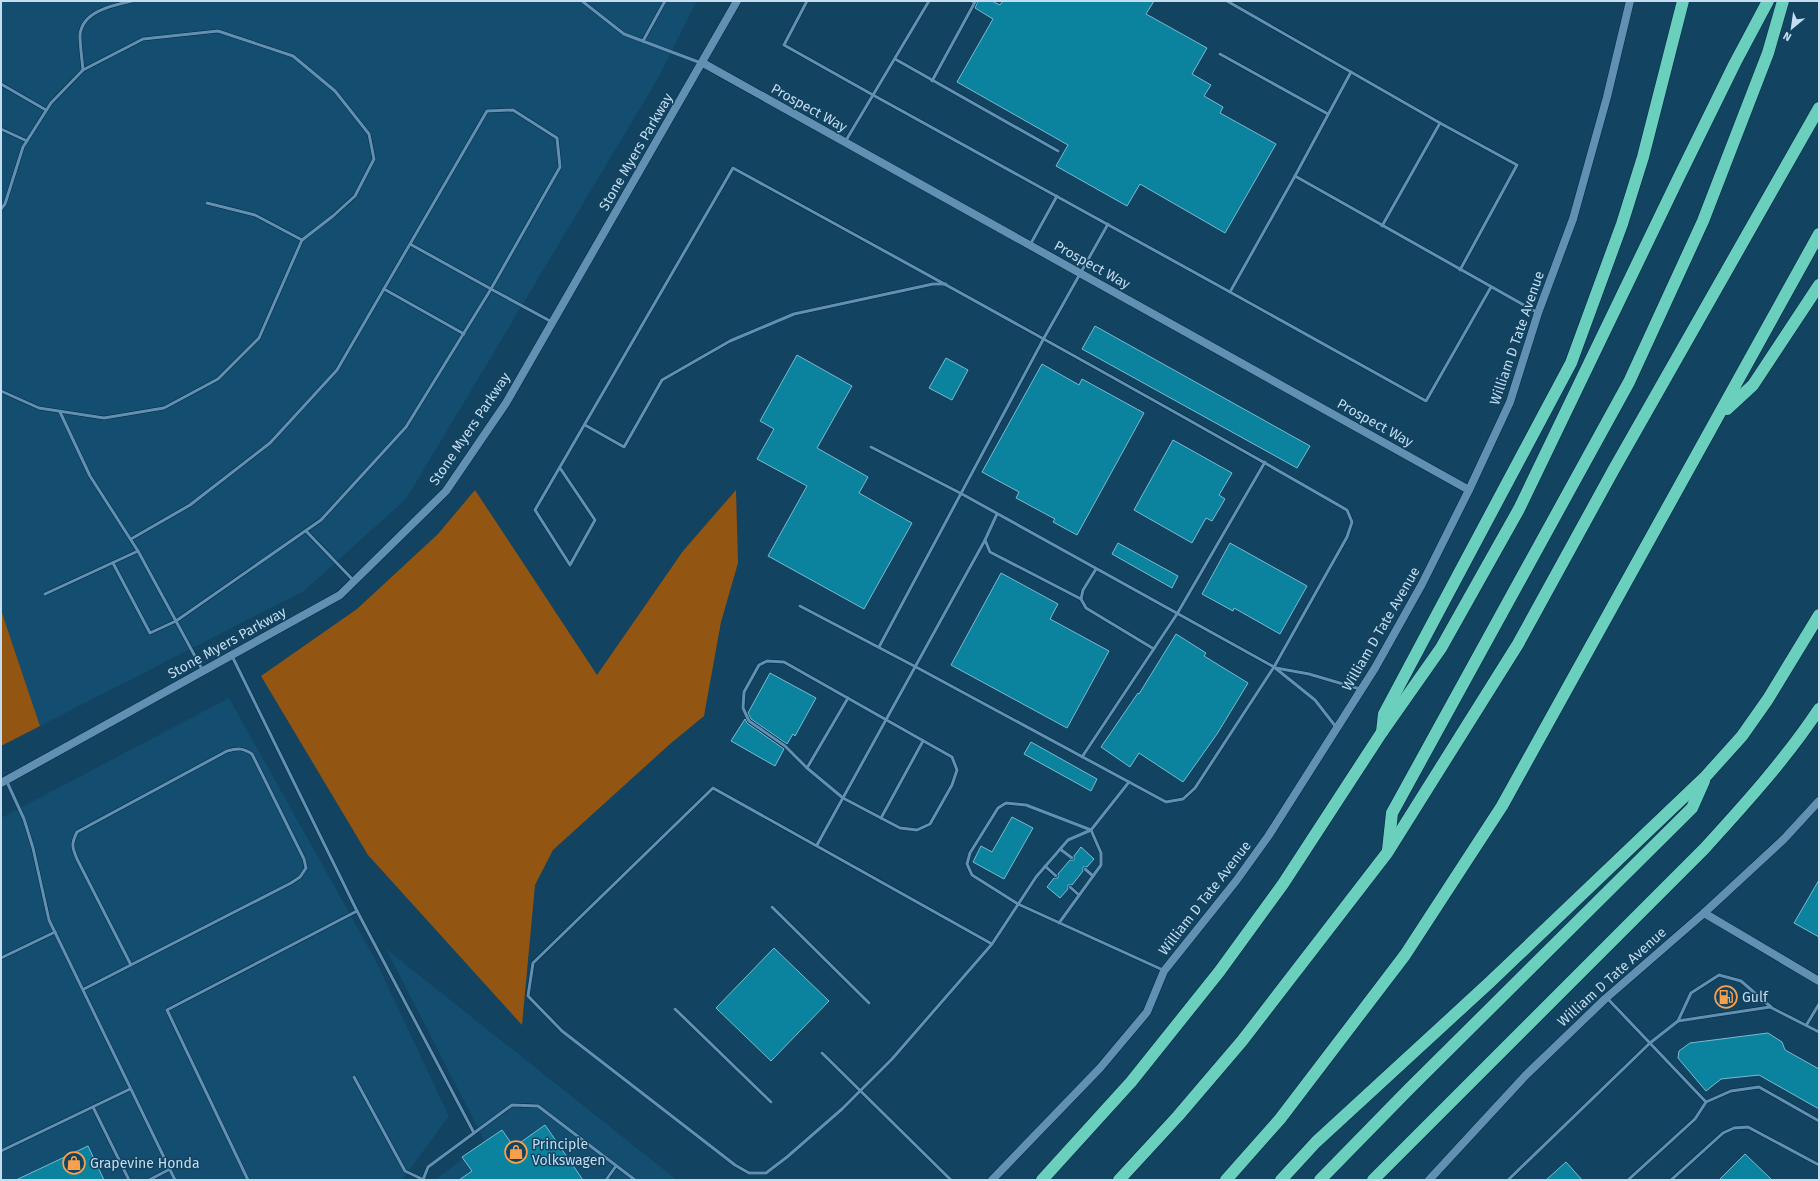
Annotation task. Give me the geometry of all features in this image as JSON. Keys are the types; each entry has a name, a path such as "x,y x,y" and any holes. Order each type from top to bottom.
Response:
{"highway":[{"path":"1382,732 1384,714 1571,363 1634,187 1664,80 1683,1"},
{"path":"1042,1180 1131,1082 1219,972 1278,889 1382,732 1441,648 1519,509 1708,118 1768,1"},
{"path":"1387,853 1392,812 1629,382 1703,221 1768,53 1783,1"},
{"path":"1119,1180 1178,1116 1242,1041 1387,853 1518,644 1614,469 1819,108"},
{"path":"1226,1180 1280,1119 1405,955 1502,806 1720,415 1774,312 1819,234"},
{"path":"1720,415 1753,385 1819,285"},
{"path":"1281,1180 1316,1142 1489,983 1706,776 1742,736 1768,700 1819,615"},
{"path":"1373,1180 1704,848 1754,795 1803,733 1819,709"},
{"path":"1320,1180 1430,1068 1692,808 1706,776"}],"street":[{"name":"Stone Myers Parkway","path":"3,781 340,595 446,491 506,402 703,63 737,1"},
{"name":"William D Tate Avenue","path":"992,1180 1100,1068 1146,1012 1164,970 1236,881 1269,835 1362,689 1422,584 1469,490 1510,402 1538,313 1573,219 1607,97 1630,1"},
{"name":"Prospect Way","path":"703,63 844,143 1469,490"},
{"name":"William D Tate Avenue","path":"1429,1180 1526,1075 1607,997 1704,913 1784,839 1819,801"},
{"path":"1704,913 1819,981"}],"lane":[{"path":"83,70 80,34 88,19 105,8 132,1"},
{"path":"582,1 624,34 703,63"},
{"path":"643,41 665,1"},
{"path":"807,1 784,45 1426,401 1491,287"},
{"path":"844,143 929,1"},
{"path":"932,81 975,2 972,1"},
{"path":"1227,1 1440,123 1517,165 1460,270"},
{"path":"1,209 5,204 23,147 51,103 83,70 144,39 218,31 293,56 335,91 369,134 374,159 355,196 333,216 302,240 259,338 218,379 164,408 104,418 39,408 1,391"},
{"path":"1220,54 1328,114"},
{"path":"895,59 1058,151"},
{"path":"1230,292 1351,72"},
{"path":"1,84 46,110"},
{"path":"113,563 150,633 176,621 322,520 406,427 464,334 560,166 557,138 513,110 487,112 337,370 270,443 190,506 131,540"},
{"path":"1382,226 1440,123"},
{"path":"1,129 27,141"},
{"path":"560,468 595,520 570,565 535,510 733,168 947,284 1265,462 1348,510 1352,522 1347,537 1274,667 1195,788 1183,799 1166,802 800,606"},
{"path":"1295,176 1538,313"},
{"path":"1030,246 1057,196"},
{"path":"207,203 255,215 302,240"},
{"path":"879,647 1044,338 1108,224"},
{"path":"410,244 552,322"},
{"path":"585,425 624,447 662,380 730,341 794,314 933,284 947,284"},
{"path":"384,289 464,334"},
{"path":"60,412 90,476 138,551 203,671"},
{"path":"871,447 962,494 1274,667 1315,700 1337,729"},
{"path":"1082,757 1177,614 1265,462"},
{"path":"817,845 916,667 985,540 997,514"},
{"path":"306,531 354,582"},
{"path":"985,540 990,552 1081,599 1086,608 1154,649"},
{"path":"45,594 138,551"},
{"path":"1081,599 1083,590 1096,569"},
{"path":"232,655 357,911 474,1133"},
{"path":"767,661 784,662 848,698 952,757 958,770 952,785 930,824 917,830 900,828 843,798 807,768 785,746 749,721 743,708 744,692 759,665 767,661"},
{"path":"1274,667 1310,674 1362,689"},
{"path":"807,768 848,698"},
{"path":"881,818 923,741"},
{"path":"84,989 131,965 291,883 300,877 306,868 304,859 252,754 247,751 239,748 228,750 77,832 72,842 78,859 131,965"},
{"path":"3,781 24,819 31,841 49,920 84,989 130,1089 175,1180"},
{"path":"992,944 713,788 533,963 528,996 562,1031 735,1165 749,1173 766,1173 842,1109 892,1059 992,944 1045,866 1068,840 1091,830 1129,782"},
{"path":"1059,923 1101,865 1101,853 1091,830 1026,805 1006,803 998,808 970,853 967,864 972,875 1018,904 1059,923 1164,970"},
{"path":"1060,849 1072,858"},
{"path":"1045,866 1056,876"},
{"path":"1085,869 1093,876"},
{"path":"1070,887 1079,895"},
{"path":"772,908 869,1003"},
{"path":"248,1180 167,1010 357,911"},
{"path":"1,958 55,932"},
{"path":"1508,1180 1650,1043 1678,1021 1691,993 1719,975 1741,981 1773,1009 1807,1024 1819,1032"},
{"path":"1607,997 1706,1102"},
{"path":"1807,1024 1819,1004"},
{"path":"1678,1021 1770,1008 1773,1009"},
{"path":"675,1009 771,1102"},
{"path":"822,1053 951,1180"},
{"path":"354,1077 405,1171 424,1180 428,1167 512,1105 538,1106 635,1180"},
{"path":"1628,1180 1695,1119 1706,1102 1731,1091 1759,1087 1819,1121"},
{"path":"1,1151 130,1089"},
{"path":"93,1107 129,1180"},
{"path":"1671,1180 1723,1133 1734,1128 1748,1127 1819,1166"},
{"path":"606,1180 616,1166"},
{"path":"149,1180 170,1169"}],"shaded area":[{"path":"1,1 697,1 657,80 406,499 304,591 40,726 1,610"},
{"path":"475,490 597,675 683,551 736,490 738,563 721,622 704,716 670,744 553,850 535,885 522,1025 368,855 261,676 357,609 438,534"},
{"path":"1,610 40,726 1,746"},
{"path":"229,698 375,959 449,1116 402,1180 1,1180 1,818"},
{"path":"386,949 677,1180 435,1180 485,1142"}],"building":[{"path":"978,1 992,1 1000,5 1003,1 1154,1 1146,14 1207,48 1192,74 1211,85 1204,96 1223,107 1220,113 1276,144 1225,233 1140,184 1127,206 1056,166 1068,145 957,82 993,19 975,8"},
{"path":"1095,326 1310,446 1297,468 1082,349"},
{"path":"797,355 852,386 817,448 868,477 859,493 912,523 864,609 768,556 807,486 757,459 774,429 760,421"},
{"path":"946,358 968,370 952,400 929,388"},
{"path":"1042,364 1079,385 1082,379 1144,413 1077,535 1053,522 1055,519 1016,498 1019,492 982,472"},
{"path":"1173,440 1232,473 1219,495 1225,499 1212,521 1206,518 1192,543 1134,510"},
{"path":"1118,543 1178,576 1172,588 1112,554"},
{"path":"1230,543 1307,586 1280,634 1234,608 1233,611 1202,594"},
{"path":"1001,573 1058,604 1050,619 1109,651 1067,728 951,665"},
{"path":"1176,634 1206,653 1204,656 1248,683 1217,734 1183,782 1139,753 1130,767 1101,747 1138,693 1139,694"},
{"path":"770,673 816,698 795,736 793,734 787,744 751,719 748,713"},
{"path":"745,719 747,723 784,749 775,766 731,741"},
{"path":"1031,742 1097,779 1091,791 1024,754"},
{"path":"1012,817 1033,828 1004,879 973,862 981,846 992,852"},
{"path":"1081,847 1094,859 1087,867 1083,867 1083,871 1072,885 1068,885 1068,889 1060,898 1047,887 1054,878 1058,878 1058,874 1070,860 1074,860 1074,856"},
{"path":"1819,880 1819,937 1794,923"},
{"path":"774,948 829,1001 771,1061 716,1008"},
{"path":"1768,1033 1782,1042 1785,1050 1819,1069 1819,1109 1759,1075 1721,1079 1706,1091 1678,1058 1679,1051 1690,1043"},
{"name":"Principle Volkswagen","path":"545,1125 583,1180 459,1180 472,1171 462,1157 502,1130 514,1147"},
{"name":"Grapevine Honda","path":"88,1146 104,1180 16,1180"},
{"path":"1745,1154 1772,1180 1719,1180"},
{"path":"1566,1162 1582,1180 1546,1180"}],"place":[{"name":"Gulf","path":"1726,997"},
{"name":"Principle Volkswagen","path":"516,1152"},
{"name":"Grapevine Honda","path":"74,1163"}]}
